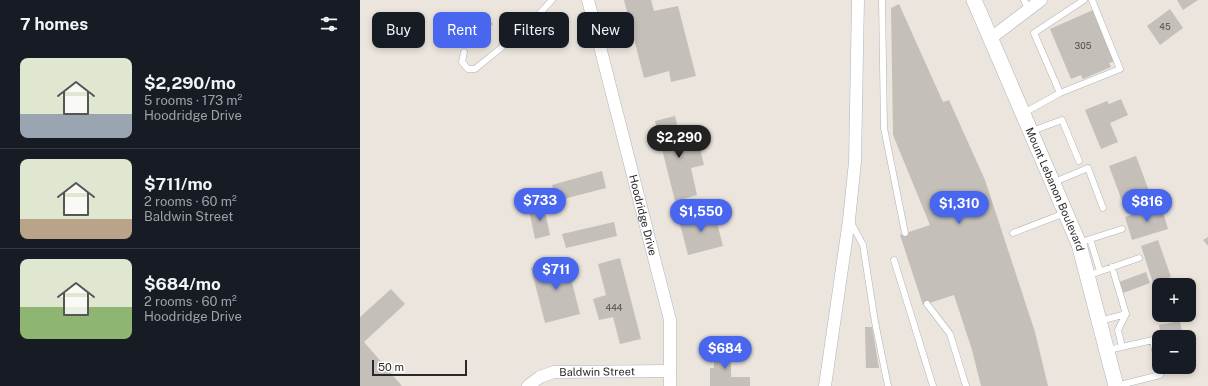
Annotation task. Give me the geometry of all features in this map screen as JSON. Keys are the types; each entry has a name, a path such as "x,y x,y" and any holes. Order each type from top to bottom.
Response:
{"street":[{"name":"Hoodridge Drive","path":"588,0 670,320 670,386"},
{"path":"825,386 849,220 855,162 858,0"},
{"name":"Mount Lebanon Boulevard","path":"974,0 1065,213 1084,241 1094,273 1100,321 1116,386"},
{"path":"991,38 1026,4 1041,0"},
{"name":"Baldwin Street","path":"528,386 540,377 554,372 670,371"}],"lane":[{"path":"464,52 462,62 468,69 475,69 528,26 552,0"},
{"path":"882,0 884,128 905,233"},
{"path":"1060,93 1034,33 1084,0"},
{"path":"1022,114 1060,93 1120,69 1092,0"},
{"path":"1030,132 1062,120 1079,161"},
{"path":"1052,183 1088,168 1103,208"},
{"path":"1013,233 1065,213"},
{"path":"849,220 863,245 875,322 888,386"},
{"path":"1084,241 1122,229"},
{"path":"1094,273 1139,258"},
{"path":"894,260 932,386"},
{"path":"1112,267 1126,314 1118,330 1122,347"},
{"path":"927,304 950,334 966,386"},
{"path":"1100,321 1126,314"},
{"path":"1108,350 1153,340 1160,375 1116,386"}],"building":[{"path":"624,0 651,0 654,11 678,6 696,76 671,82 669,71 644,78 634,39 634,12 627,12"},
{"path":"1177,0 1198,0 1183,10"},
{"path":"899,4 943,102 949,100 985,180 1035,332 1048,386 981,386 972,350 954,295 923,305 900,235 930,225 893,135 891,8"},
{"path":"1170,9 1183,28 1160,45 1147,26"},
{"path":"1093,10 1115,61 1109,63 1111,67 1083,79 1081,75 1071,79 1050,29"},
{"path":"1121,99 1128,115 1110,123 1118,142 1101,149 1085,110 1107,101 1109,104"},
{"path":"675,116 683,149 699,145 704,165 691,168 697,195 675,201 655,121"},
{"path":"1136,156 1152,199 1125,209 1109,166"},
{"path":"602,171 606,188 556,201 552,185"},
{"path":"1161,205 1168,229 1132,240 1125,217"},
{"path":"544,206 550,235 535,239 529,210"},
{"path":"714,211 723,246 688,255 679,220"},
{"path":"614,222 617,236 566,248 562,234"},
{"path":"1208,237 1208,246 1203,240"},
{"path":"1158,240 1171,277 1152,278 1152,280 1141,246"},
{"path":"620,258 641,339 620,344 613,317 599,320 593,299 606,295 598,264"},
{"path":"566,259 580,314 545,323 531,268"},
{"path":"1146,272 1150,283 1123,293 1119,282"},
{"path":"391,289 405,304 364,342 402,386 360,386 360,317"},
{"path":"1180,322 1182,330 1160,330 1159,325"},
{"path":"865,327 872,327 879,368 866,368"},
{"path":"714,347 731,347 731,377 750,377 750,386 710,386 710,368 714,368"}]}
